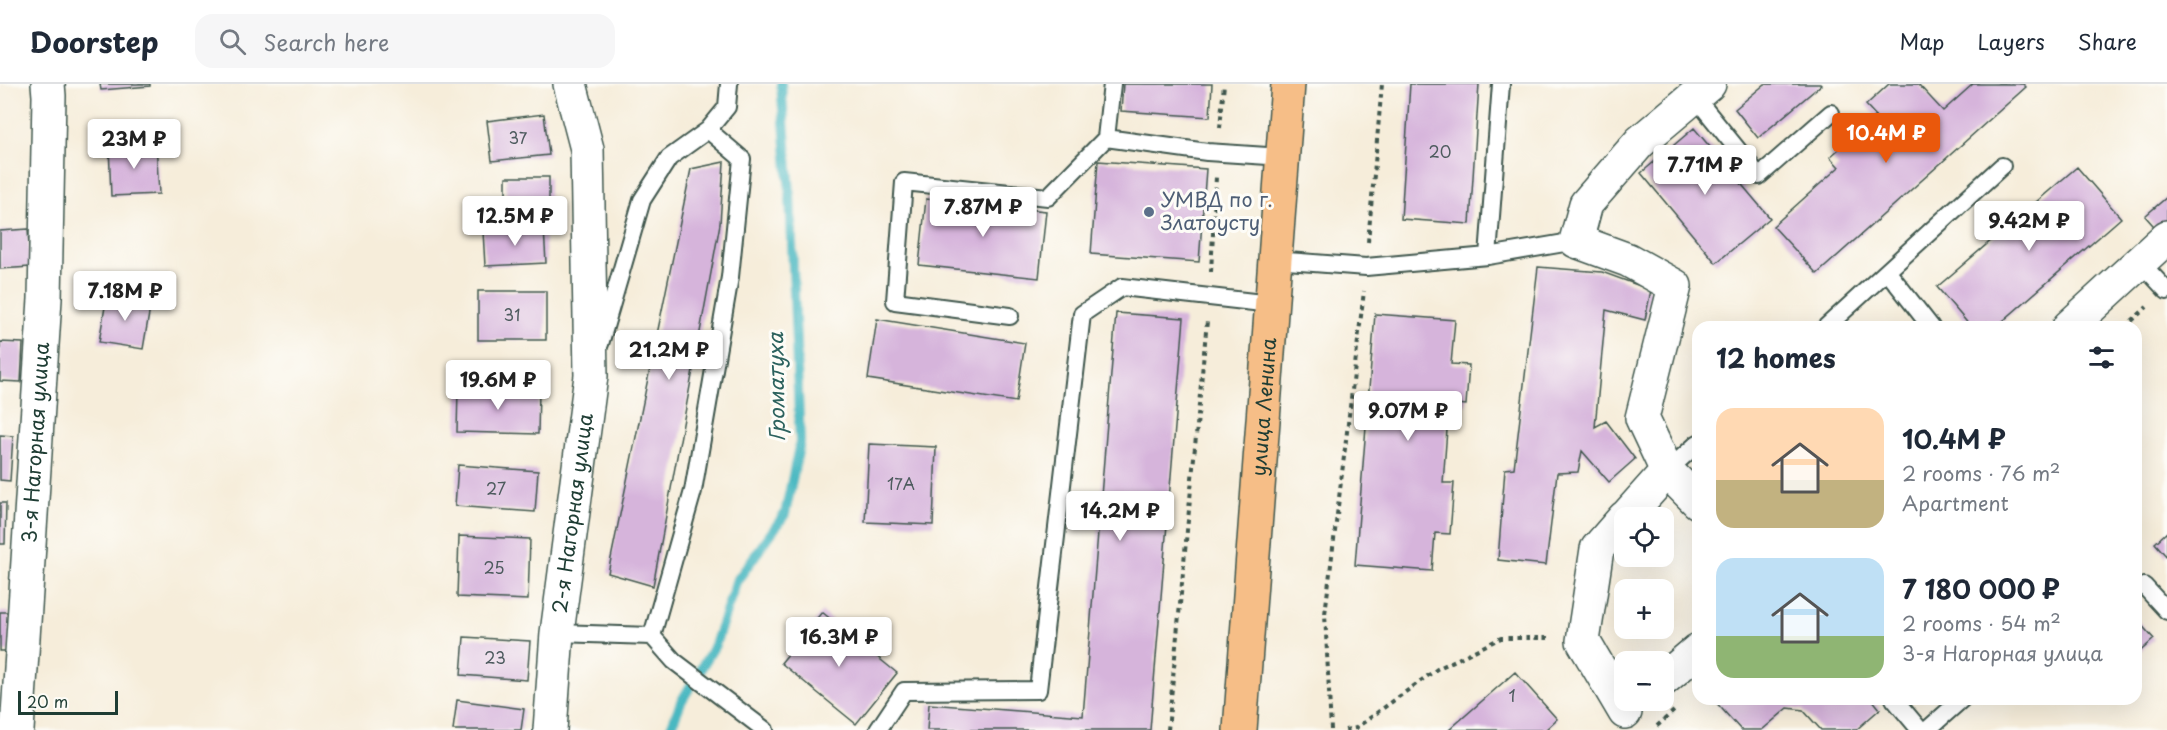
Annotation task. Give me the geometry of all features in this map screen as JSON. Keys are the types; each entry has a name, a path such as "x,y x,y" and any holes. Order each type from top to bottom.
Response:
{"main road":[{"name":"улица Ленина","path":"1240,730 1288,84"}],"street":[{"name":"3-я Нагорная улица","path":"17,730 45,300 48,84"},
{"name":"2-я Нагорная улица","path":"550,730 557,633 591,376 586,149 570,84"},
{"path":"1692,496 1667,471 1642,418 1675,286 1628,260 1576,242 1586,204 1640,142 1702,90"},
{"path":"2075,321 2167,237"},
{"path":"1635,507 1667,471"},
{"path":"1614,530 1597,549 1583,641 1622,714"},
{"path":"1674,670 1692,655"}],"lane":[{"path":"591,376 642,200 669,158 708,130 727,107 729,84"},
{"path":"1010,316 895,301 904,182 1048,197 1106,138 1112,84"},
{"path":"1488,256 1501,84"},
{"path":"1702,90 1759,176 1831,113"},
{"path":"652,636 693,491 730,277 742,159 708,130"},
{"path":"1106,138 1218,153 1282,157"},
{"path":"1833,321 2002,166"},
{"path":"1274,260 1366,267 1488,256 1576,242"},
{"path":"2140,261 2167,291"},
{"path":"1887,271 1926,321"},
{"path":"878,730 904,691 1038,690 1082,314 1122,286 1271,304"},
{"path":"1667,471 1692,448"},
{"path":"2144,586 2167,611"},
{"path":"557,633 652,636 674,661 765,730"},
{"path":"1899,705 1920,730"},
{"path":"1927,730 1955,705"}],"path":[{"path":"1168,730 1209,297 1224,84"},
{"path":"1331,730 1325,614 1366,267 1382,84"},
{"path":"1345,730 1356,728 1437,669 1501,638 1545,637 1583,641"}],"building":[{"path":"100,84 150,84 150,86 101,90"},
{"path":"1123,84 1212,84 1210,117 1121,111"},
{"path":"1410,84 1479,84 1470,224 1401,219"},
{"path":"1765,84 1821,85 1758,138 1735,109"},
{"path":"1889,84 1918,84 1943,111 1973,84 2023,84 2026,87 1817,274 1773,226 1839,167 1830,157 1876,116 1866,105"},
{"path":"544,114 549,155 492,161 487,121"},
{"path":"1694,128 1770,218 1716,263 1641,173"},
{"path":"156,143 159,194 111,196 109,145"},
{"name":"УМВД по г. Златоусту","path":"1098,161 1206,169 1199,262 1091,254"},
{"path":"724,162 720,224 653,586 608,573 691,169"},
{"path":"2077,167 2121,218 2003,321 1966,321 1937,287"},
{"path":"506,177 549,177 549,215 506,216"},
{"path":"2167,197 2167,227 2160,233 2145,216"},
{"path":"926,199 1046,211 1039,278 919,265"},
{"path":"544,228 546,263 485,266 483,231"},
{"path":"28,229 30,267 0,269 0,231"},
{"path":"1538,267 1602,272 1651,290 1645,320 1606,310 1595,427 1606,421 1635,459 1609,482 1582,451 1578,472 1557,473 1546,565 1498,560 1505,469 1514,468"},
{"path":"478,291 546,291 546,340 478,340"},
{"path":"107,295 151,302 143,349 99,342"},
{"path":"1116,313 1184,318 1150,730 927,730 929,704 1083,716"},
{"path":"1375,314 1455,320 1451,364 1469,365 1466,405 1449,403 1443,483 1454,483 1450,534 1435,533 1432,571 1355,565"},
{"path":"877,319 1025,343 1016,402 868,379"},
{"path":"0,342 23,343 21,382 0,381"},
{"path":"458,389 539,390 538,434 457,432"},
{"path":"0,435 13,436 10,481 0,480"},
{"path":"869,444 936,447 933,525 865,522"},
{"path":"458,465 538,471 535,512 455,506"},
{"path":"0,503 6,503 5,544 0,544"},
{"path":"2167,532 2167,557 2155,543"},
{"path":"459,536 530,539 528,600 457,597"},
{"path":"0,612 9,612 9,651 0,651"},
{"path":"822,612 897,673 856,724 781,663"},
{"path":"2142,626 2154,639 2142,650"},
{"path":"464,637 530,641 527,680 461,675"},
{"path":"1515,672 1557,719 1545,730 1449,730"},
{"path":"457,700 524,709 521,730 453,730"},
{"path":"1718,705 1877,705 1880,709 1856,730 1821,730 1803,710 1788,708 1762,730 1741,730"}],"waterway":[{"name":"Громатуха","path":"670,730 681,702 715,645 736,582 785,514 800,442 790,193 781,84"}],"place":[{"name":"УМВД по г. Златоусту","path":"1149,212"}]}
